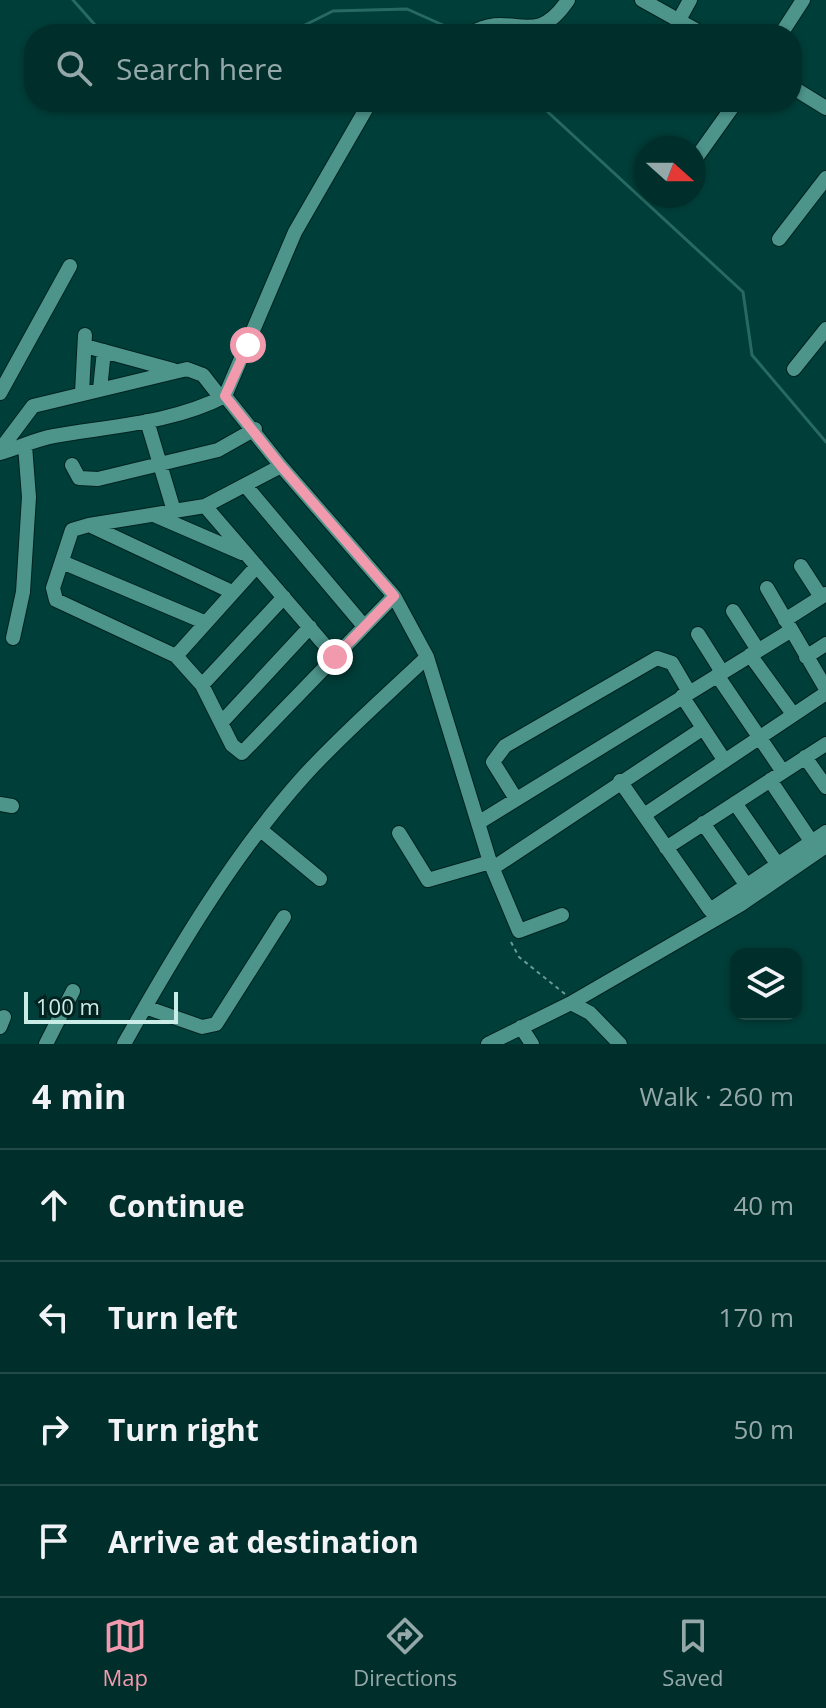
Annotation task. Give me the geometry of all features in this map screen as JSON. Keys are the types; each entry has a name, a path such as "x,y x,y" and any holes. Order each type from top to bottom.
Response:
{"street":[{"path":"547,24 555,20 568,0"},
{"path":"642,0 686,24"},
{"path":"679,20 690,0"},
{"path":"787,24 803,0"},
{"path":"802,93 826,108"},
{"path":"0,452 49,437 147,421 206,406 223,397 295,232 364,112"},
{"path":"706,144 729,112"},
{"path":"779,239 826,178"},
{"path":"0,393 70,266"},
{"path":"794,369 826,329"},
{"path":"82,393 85,341 104,351 178,371"},
{"path":"100,389 104,351"},
{"path":"0,452 33,406 178,371 195,370 255,429 281,466 394,596 427,657 492,865 519,931 562,915"},
{"path":"147,421 174,511"},
{"path":"72,465 77,477 89,481 218,450 255,429"},
{"path":"13,638 23,592 29,497 25,446"},
{"path":"281,466 205,506 72,530 53,588 56,600 176,656 202,685 235,750 242,753 394,596"},
{"path":"245,485 363,625"},
{"path":"205,506 335,657"},
{"path":"154,515 252,560"},
{"path":"89,525 232,592"},
{"path":"176,656 232,592 252,560"},
{"path":"62,562 204,622"},
{"path":"478,823 754,652 824,596 801,566"},
{"path":"644,815 826,691 767,588"},
{"path":"202,685 284,597"},
{"path":"733,611 754,652 793,714"},
{"path":"221,723 310,627"},
{"path":"698,634 719,673 783,772"},
{"path":"806,657 826,644"},
{"path":"124,1044 232,868 305,776 427,657"},
{"path":"516,799 493,762 505,746 657,658 672,663 702,729 725,761"},
{"path":"399,833 428,880 492,865 702,729"},
{"path":"666,848 826,744"},
{"path":"805,757 826,787"},
{"path":"770,780 819,844"},
{"path":"620,781 710,910 778,865 819,844"},
{"path":"735,803 778,865"},
{"path":"703,823 747,886"},
{"path":"262,831 320,879"},
{"path":"488,1044 571,1003 728,913 819,844 826,832"},
{"path":"145,1007 202,1027 216,1024 284,917"},
{"path":"46,1044 73,991"},
{"path":"571,1003 590,1013 620,1044"},
{"path":"521,1027 532,1044"}],"path":[{"path":"519,931 510,943 512,950 560,988 571,1003"}],"waterway":[{"path":"73,0 94,24"},
{"path":"307,24 333,11 407,9 441,24"},
{"path":"548,112 743,292 752,355 826,442"}],"route":[{"path":"248,345 225,396 255,429 281,466 394,596 335,657"}]}
